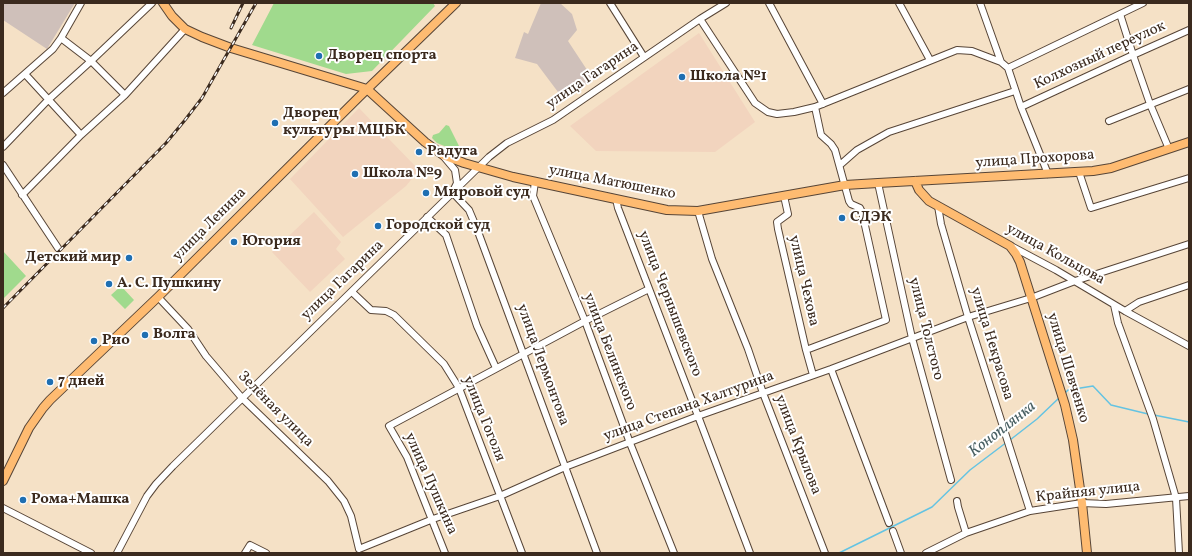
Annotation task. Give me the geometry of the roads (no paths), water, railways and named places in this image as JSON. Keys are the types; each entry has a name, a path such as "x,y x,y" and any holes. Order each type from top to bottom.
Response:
{"main road":[{"path":"163,3 172,16 185,29 231,48 367,89"},
{"name":"улица Ленина","path":"3,481 42,408 158,297 367,89 456,3"},
{"name":"улица Матюшенко","path":"367,89 425,142 443,155 478,167 535,182 667,210 698,211 845,186 878,182"},
{"name":"улица Прохорова","path":"878,182 1048,174 1111,168 1189,142"},
{"name":"улица Кольцова","path":"915,181 923,196 1010,246"},
{"name":"улица Шевченко","path":"1010,246 1020,262 1065,405 1073,440 1087,553"}],"street":[{"path":"3,93 53,49 81,3"},
{"path":"3,147 48,100 152,3"},
{"path":"610,3 644,57"},
{"name":"улица Гагарина","path":"117,553 147,496 156,484 453,191 499,148 516,137 553,120 700,19 726,3"},
{"path":"769,3 823,104"},
{"path":"899,3 930,60"},
{"path":"980,3 1001,62"},
{"path":"1008,68 1143,3"},
{"path":"1120,14 1132,55 1169,149"},
{"path":"700,19 755,102 768,112 777,114 815,107 952,51 963,50 972,52 1001,62 1008,68 1021,107 1048,174"},
{"path":"22,195 81,135 125,95 185,29"},
{"name":"Колхозный переулок","path":"1021,107 1189,30"},
{"path":"61,38 91,61 125,95"},
{"path":"24,74 81,135"},
{"path":"1109,121 1189,89"},
{"path":"840,165 857,150 889,132 1015,90"},
{"path":"806,350 886,320 862,212 860,208 849,201 835,150 821,135 815,107"},
{"path":"443,155 455,170 457,183 453,191"},
{"path":"3,165 58,248"},
{"path":"1079,172 1091,208 1189,178"},
{"name":"улица Белинского","path":"535,182 533,196 584,321 630,443 668,534 674,553"},
{"name":"улица Толстого","path":"878,182 912,338 951,480"},
{"name":"улица Лермонтова","path":"453,191 470,210 597,553"},
{"name":"улица Чехова","path":"784,196 788,214 777,222 778,229 813,376"},
{"name":"улица Чернышевского","path":"616,199 618,208 750,553"},
{"name":"улица Некрасова","path":"938,206 941,224 968,317 1030,511"},
{"name":"улица Крылова","path":"698,211 712,259 748,349 763,393 825,553"},
{"path":"427,217 446,235 477,326 496,368"},
{"name":"улица Степана Халтурина","path":"358,551 433,519 500,496 565,467 698,416 813,376 968,317 1031,298 1189,244"},
{"name":"улица Кольцова","path":"1010,246 1049,266 1114,305 1189,346"},
{"path":"1125,311 1139,302 1189,285"},
{"path":"459,388 584,321 649,289"},
{"name":"улица Гоголя","path":"352,292 371,310 386,311 394,314 444,364 459,388 522,553"},
{"name":"Зелёная улица","path":"158,297 188,330 206,356 242,398 328,481 344,501 351,516 358,551"},
{"path":"1114,305 1118,324 1153,419 1176,498 1179,553"},
{"path":"831,369 889,523"},
{"name":"улица Пушкина","path":"446,553 407,457 389,426 459,388"},
{"name":"Крайняя улица","path":"926,553 966,533 1030,511 1082,503 1106,504 1189,496"},
{"path":"957,501 966,533"},
{"path":"3,508 91,553"},
{"path":"893,531 901,553"},
{"path":"245,553 250,545 266,553"}],"waterway":[{"name":"Коноплянка","path":"1065,393 1068,390 1093,386 1111,405 1148,414"},
{"name":"Коноплянка","path":"1010,440 1037,419 1059,398"},
{"name":"Коноплянка","path":"1154,415 1189,422"},
{"name":"Коноплянка","path":"839,553 932,507 970,470 1007,442"}],"railway":[{"path":"231,28 243,3"},
{"path":"3,308 166,143 202,98 256,3"}],"place":[{"name":"Дворец спорта","path":"319,56"},
{"name":"Школа №1","path":"682,77"},
{"name":"Дворец культуры МЦБК","path":"275,123"},
{"name":"Радуга","path":"419,152"},
{"name":"Школа №9","path":"355,174"},
{"name":"Мировой суд","path":"426,193"},
{"name":"СДЭК","path":"842,218"},
{"name":"Городской суд","path":"378,226"},
{"name":"Югория","path":"234,242"},
{"name":"Детский мир","path":"129,258"},
{"name":"А. С. Пушкину","path":"109,284"},
{"name":"Волга","path":"145,335"},
{"name":"Рио","path":"94,341"},
{"name":"7 дней","path":"50,382"},
{"name":"Рома+Машка","path":"23,500"}]}
